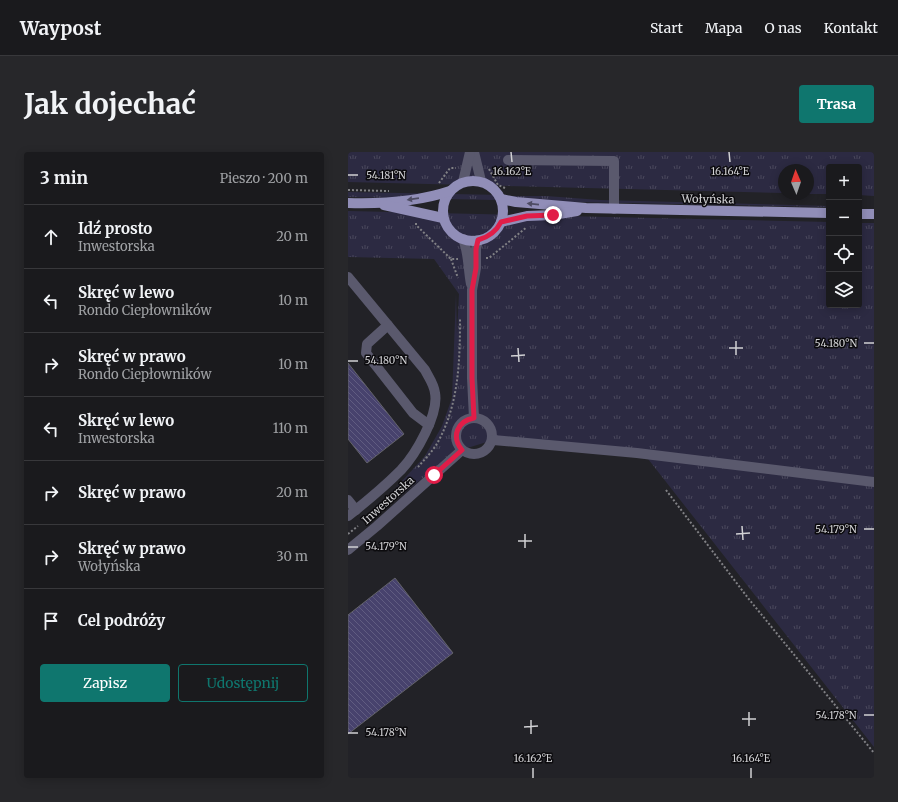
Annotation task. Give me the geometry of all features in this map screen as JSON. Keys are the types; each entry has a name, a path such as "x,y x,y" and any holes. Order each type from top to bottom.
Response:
{"main road":[{"path":"474,180 481,181 493,188 501,200 503,211 501,222 492,234 478,240 463,239 451,231 444,218 443,204 450,191 455,186 463,182 474,180"},
{"path":"348,203 376,204 416,199 450,191"},
{"name":"Wołyńska","path":"501,200 586,208 826,213"},
{"path":"376,204 444,218"},
{"name":"Wołyńska","path":"501,222 527,216 570,213 586,208"},
{"path":"862,214 874,214"}],"street":[{"path":"463,182 470,152"},
{"path":"474,152 481,181"},
{"path":"508,160 614,161 614,209"},
{"path":"463,239 467,249 468,268 472,290 472,378 474,418"},
{"path":"472,290 476,268 476,249 478,240"},
{"path":"348,277 426,370 433,383 436,394 433,413 425,435 402,469 352,513 348,500"},
{"path":"388,325 367,344 366,353 413,413 429,425"},
{"path":"474,418 482,419 489,424 493,432 493,440 487,450 482,453 472,455 462,450 456,440 457,430 464,421 474,418"},
{"path":"493,440 637,453 874,482"},
{"name":"Inwestorska","path":"348,550 462,450"}],"path":[{"path":"437,186 450,168 466,167"},
{"path":"477,167 488,167 498,185 511,191"},
{"path":"348,190 392,191"},
{"path":"451,259 461,283"},
{"path":"460,314 460,361"},
{"path":"666,490 748,598 874,753"}],"green space":[{"path":"348,152 874,152 874,196 862,195 862,164 826,164 826,194 814,194 814,164 778,164 778,193 348,182"},
{"path":"348,192 502,195 496,200 348,197"},
{"path":"512,196 826,207 520,201"},
{"path":"348,211 826,222 826,308 862,308 862,223 874,223 874,747 641,450 490,441 464,449 439,465 398,498 392,492 425,456 442,426 452,398 456,294 457,335 459,294 434,259 348,257"}],"building":[{"path":"348,363 404,434 367,463 348,439"},
{"path":"395,578 453,653 348,734 348,615"}],"route":[{"path":"434,475 462,450 458,446 456,440 457,430 464,421 474,418 472,378 472,290 476,268 476,249 478,240 486,238 492,234 501,222 527,216 553,215"}]}
